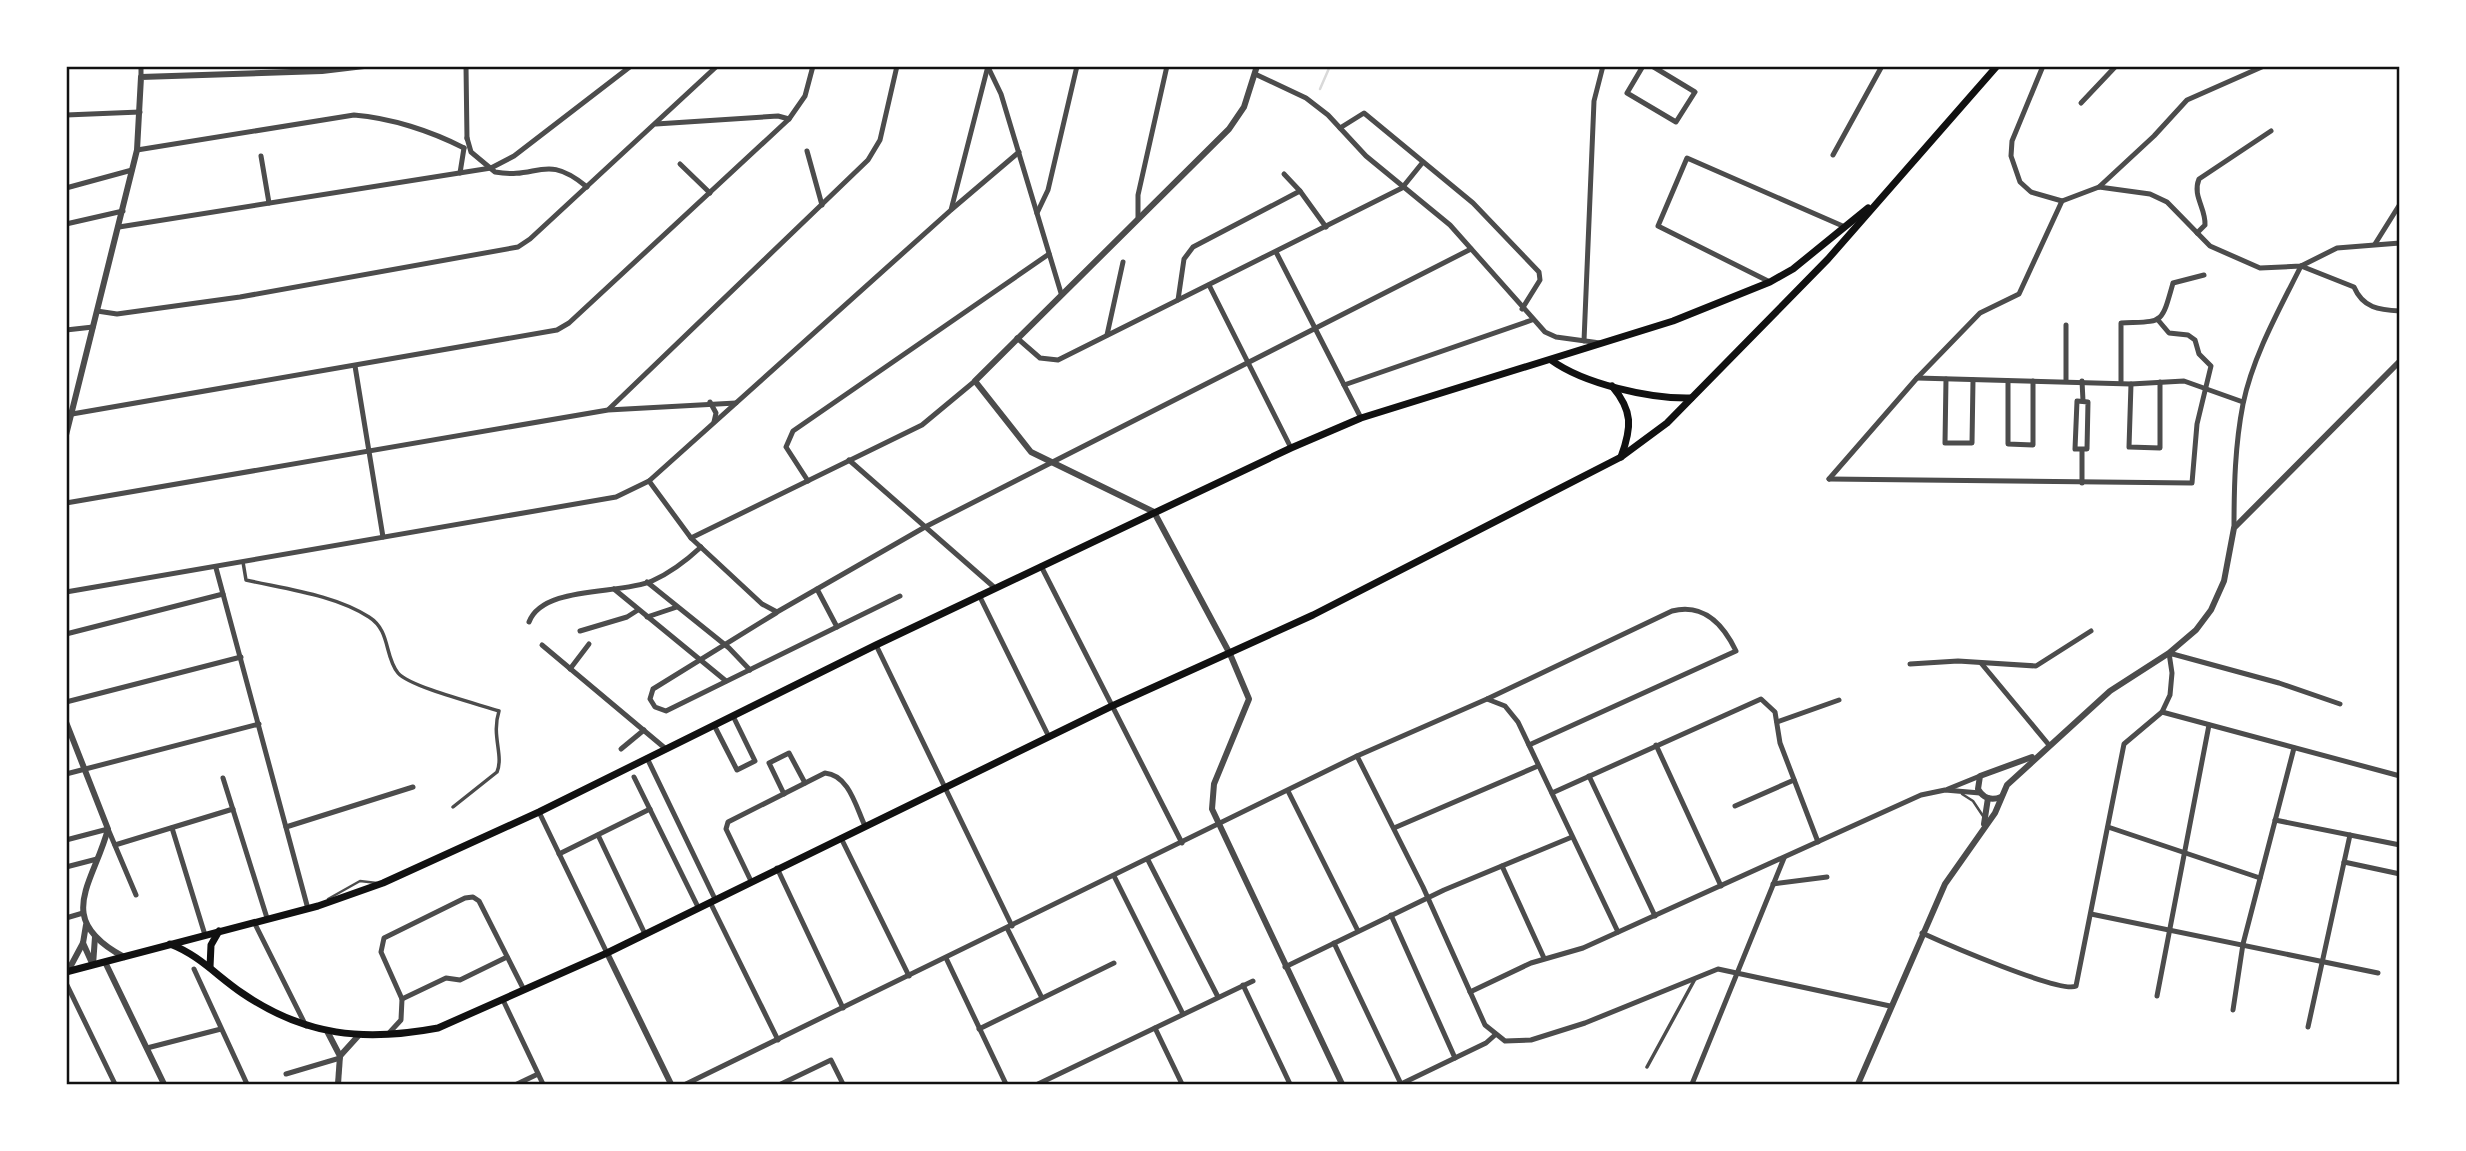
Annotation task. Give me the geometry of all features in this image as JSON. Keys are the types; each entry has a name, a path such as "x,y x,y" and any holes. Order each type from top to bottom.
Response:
{"main road":[{"path":"170,944 190,952 239,991 270,1010 306,1026 359,1035 438,1028 607,953 1112,706 1314,615 1621,457 1667,423 1828,259 1878,199 1990,77 1996,66"},
{"path":"67,971 308,909 383,883 538,812 979,595 1291,448 1361,418 1673,321 1770,282 1793,269 1878,199"},
{"path":"1551,360 1567,371 1611,385 1671,399 1691,398"},
{"path":"1611,385 1625,401 1631,420 1630,434 1621,457"},
{"path":"210,967 211,945 219,931"}],"street":[{"path":"66,435 137,150 141,66"},
{"path":"141,77 364,66"},
{"path":"466,66 467,138 471,152 491,168 503,173 553,168 568,171 587,187"},
{"path":"119,227 491,168 514,156 631,66"},
{"path":"97,311 117,314 240,297 509,250 530,239 717,66"},
{"path":"72,414 557,330 569,323 789,119 806,96 813,66"},
{"path":"608,410 868,160 880,141 897,66"},
{"path":"1037,213 1048,190 1077,66"},
{"path":"1138,217 1138,195 1167,66"},
{"path":"1584,341 1594,101 1603,66"},
{"path":"1643,66 1627,93 1676,122 1695,92 1652,66"},
{"path":"1833,155 1882,66"},
{"path":"2043,66 2012,141 2011,156 2020,181 2031,192 2062,201 2099,187 2154,136 2187,100 2264,66"},
{"path":"2081,103 2116,66"},
{"path":"988,67 1001,94 1060,293"},
{"path":"951,209 988,67"},
{"path":"691,538 922,425 975,381 1060,293 1229,129 1244,107 1256,70 1306,98 1402,188 1450,225 1532,320 1556,337 1601,343"},
{"path":"66,115 140,113"},
{"path":"1340,128 1364,113 1473,203 1539,272 1540,280 1522,309"},
{"path":"137,150 354,116 373,117 444,138 464,148"},
{"path":"655,124 778,116 789,119"},
{"path":"2197,233 2205,225 2206,219 2197,198 2199,179 2271,131"},
{"path":"460,173 467,138"},
{"path":"807,150 822,205"},
{"path":"66,592 616,497 649,481 1018,152"},
{"path":"261,156 269,203"},
{"path":"1770,282 1658,226 1687,158 1845,227"},
{"path":"1017,338 1048,361 1058,360 1402,188 1423,162"},
{"path":"680,164 710,192"},
{"path":"66,188 132,170"},
{"path":"1284,174 1326,227"},
{"path":"2099,187 2150,194 2167,202 2210,246 2260,268 2301,266 2337,248 2399,243"},
{"path":"1178,300 1184,259 1193,247 1300,191"},
{"path":"2062,201 2019,294 1980,313 1917,378 1829,479 2192,483 2197,424 2211,366 2199,354 2194,340 2188,335 2169,333 2158,320"},
{"path":"2375,244 2399,204"},
{"path":"66,223 123,211"},
{"path":"900,596 666,711 655,707 650,699 653,689 777,612 925,527 1471,250"},
{"path":"1276,252 1361,418"},
{"path":"808,481 786,447 793,432 1049,254"},
{"path":"1107,335 1123,262"},
{"path":"2301,266 2354,287 2371,308 2399,311"},
{"path":"1858,1084 1945,884 1995,813 2007,785 2110,691 2169,653 2196,631 2211,610 2224,581 2234,528 2234,470 2244,402 2253,371 2301,266"},
{"path":"2121,381 2121,323 2151,323 2158,320 2165,310 2173,283 2204,275"},
{"path":"1209,285 1291,448"},
{"path":"1344,385 1532,320"},
{"path":"2066,325 2066,381"},
{"path":"66,330 93,327"},
{"path":"2234,528 2399,361"},
{"path":"355,366 383,537"},
{"path":"1917,378 2121,381 2131,384 2184,381 2244,402"},
{"path":"1946,379 1945,443 1972,443 1973,380"},
{"path":"975,381 1031,452 1154,512 1230,654 1249,699 1214,783 1212,809 1342,1084"},
{"path":"2008,381 2008,444 2033,445 2033,381"},
{"path":"2082,381 2083,401"},
{"path":"2131,384 2129,447 2160,448 2160,382"},
{"path":"2077,401 2088,402 2087,449 2082,449 2076,449 2077,401"},
{"path":"66,503 608,410 710,402 736,403"},
{"path":"710,402 716,413 713,424"},
{"path":"2082,449 2082,483"},
{"path":"849,460 995,588"},
{"path":"649,481 691,538 762,604 777,612"},
{"path":"529,621 536,610 551,600 647,582 687,560 701,547"},
{"path":"243,562 246,580 347,605 368,616 385,634 398,673 412,682 499,710 494,725 499,754 497,772 453,807"},
{"path":"1041,566 1182,843"},
{"path":"216,568 308,909"},
{"path":"647,582 724,645 750,670"},
{"path":"614,589 726,681"},
{"path":"817,589 837,627"},
{"path":"66,634 223,594"},
{"path":"979,595 1049,737"},
{"path":"647,617 677,607"},
{"path":"686,1084 1357,756 1487,699 1671,612 1690,609 1713,618 1727,634 1736,651 1529,745"},
{"path":"580,631 627,617 638,610"},
{"path":"1910,664 1958,661 2036,666 2091,631"},
{"path":"570,669 589,644"},
{"path":"542,645 666,749"},
{"path":"876,645 946,788 1042,998"},
{"path":"2169,653 2253,676 2340,705"},
{"path":"1922,933 2033,978 2074,988 2124,744 2161,712 2171,695 2169,653"},
{"path":"66,702 240,657"},
{"path":"1981,663 2049,745"},
{"path":"1487,699 1508,709 1529,745 1618,932"},
{"path":"1552,793 1755,700 1767,702 1774,710 1780,743 1818,842"},
{"path":"1777,722 1839,701"},
{"path":"2161,712 2399,776"},
{"path":"733,716 755,761"},
{"path":"66,722 136,895"},
{"path":"66,774 259,724"},
{"path":"714,725 737,770 755,761 769,763 789,752 805,783"},
{"path":"2157,996 2209,725"},
{"path":"621,749 643,730"},
{"path":"1656,745 1721,886"},
{"path":"2233,1010 2243,944 2294,748"},
{"path":"1470,992 1544,958 1583,948 1921,794 1945,790 1988,771 1997,771 2037,755"},
{"path":"1357,756 1394,828 1485,1025 1495,1035 1517,1043 1544,1037 1592,1021 1718,969 1890,1006"},
{"path":"647,758 778,1040"},
{"path":"769,763 784,794"},
{"path":"1394,828 1538,766"},
{"path":"1997,771 2004,776 2007,785"},
{"path":"751,881 726,829 728,822 825,773 835,774 843,780 865,826"},
{"path":"1589,776 1655,916"},
{"path":"1980,776 1980,793"},
{"path":"634,777 698,907"},
{"path":"223,778 267,918"},
{"path":"1735,806 1794,780"},
{"path":"286,827 413,787"},
{"path":"1945,790 1980,793 1988,798 2001,797"},
{"path":"1288,791 1358,931"},
{"path":"1984,826 1988,798"},
{"path":"115,845 233,809"},
{"path":"559,854 650,809"},
{"path":"538,812 671,1084"},
{"path":"2275,820 2399,845"},
{"path":"2108,827 2260,878"},
{"path":"172,828 205,935"},
{"path":"66,839 108,829"},
{"path":"108,829 84,889 83,914 86,925 95,937 124,957"},
{"path":"597,835 645,934"},
{"path":"2308,1027 2350,835"},
{"path":"1285,967 1427,898 1572,837"},
{"path":"841,838 909,976"},
{"path":"1692,1084 1784,858"},
{"path":"66,867 97,859"},
{"path":"1148,860 1218,997"},
{"path":"2344,862 2399,874"},
{"path":"1502,866 1544,958"},
{"path":"777,868 844,1008"},
{"path":"1114,876 1183,1014"},
{"path":"1773,884 1827,877"},
{"path":"387,1034 401,1020 402,999 381,952 384,938 465,898 473,897 478,901 524,990"},
{"path":"66,918 83,914"},
{"path":"2091,914 2378,973"},
{"path":"1391,915 1455,1058"},
{"path":"254,921 306,1026"},
{"path":"67,971 83,943 86,925"},
{"path":"93,965 95,937"},
{"path":"83,943 93,965"},
{"path":"1334,943 1401,1084 1486,1044 1495,1035"},
{"path":"402,999 446,978 460,981 507,957"},
{"path":"946,958 1006,1084"},
{"path":"105,962 164,1084"},
{"path":"979,1029 1114,963"},
{"path":"194,969 247,1084"},
{"path":"1647,1067 1697,976"},
{"path":"1038,1084 1253,981"},
{"path":"66,983 115,1084"},
{"path":"1243,985 1290,1084"},
{"path":"503,1000 543,1084"},
{"path":"1155,1028 1182,1084"},
{"path":"147,1048 221,1029"},
{"path":"327,1031 340,1057 338,1084"},
{"path":"286,1074 340,1057 359,1035"},
{"path":"781,1084 831,1060 843,1084"},
{"path":"517,1084 538,1074"}],"lane":[{"path":"1945,790 1973,801 1981,812 1984,826"}],"waterway":[{"path":"1320,89 1330,66"}]}
